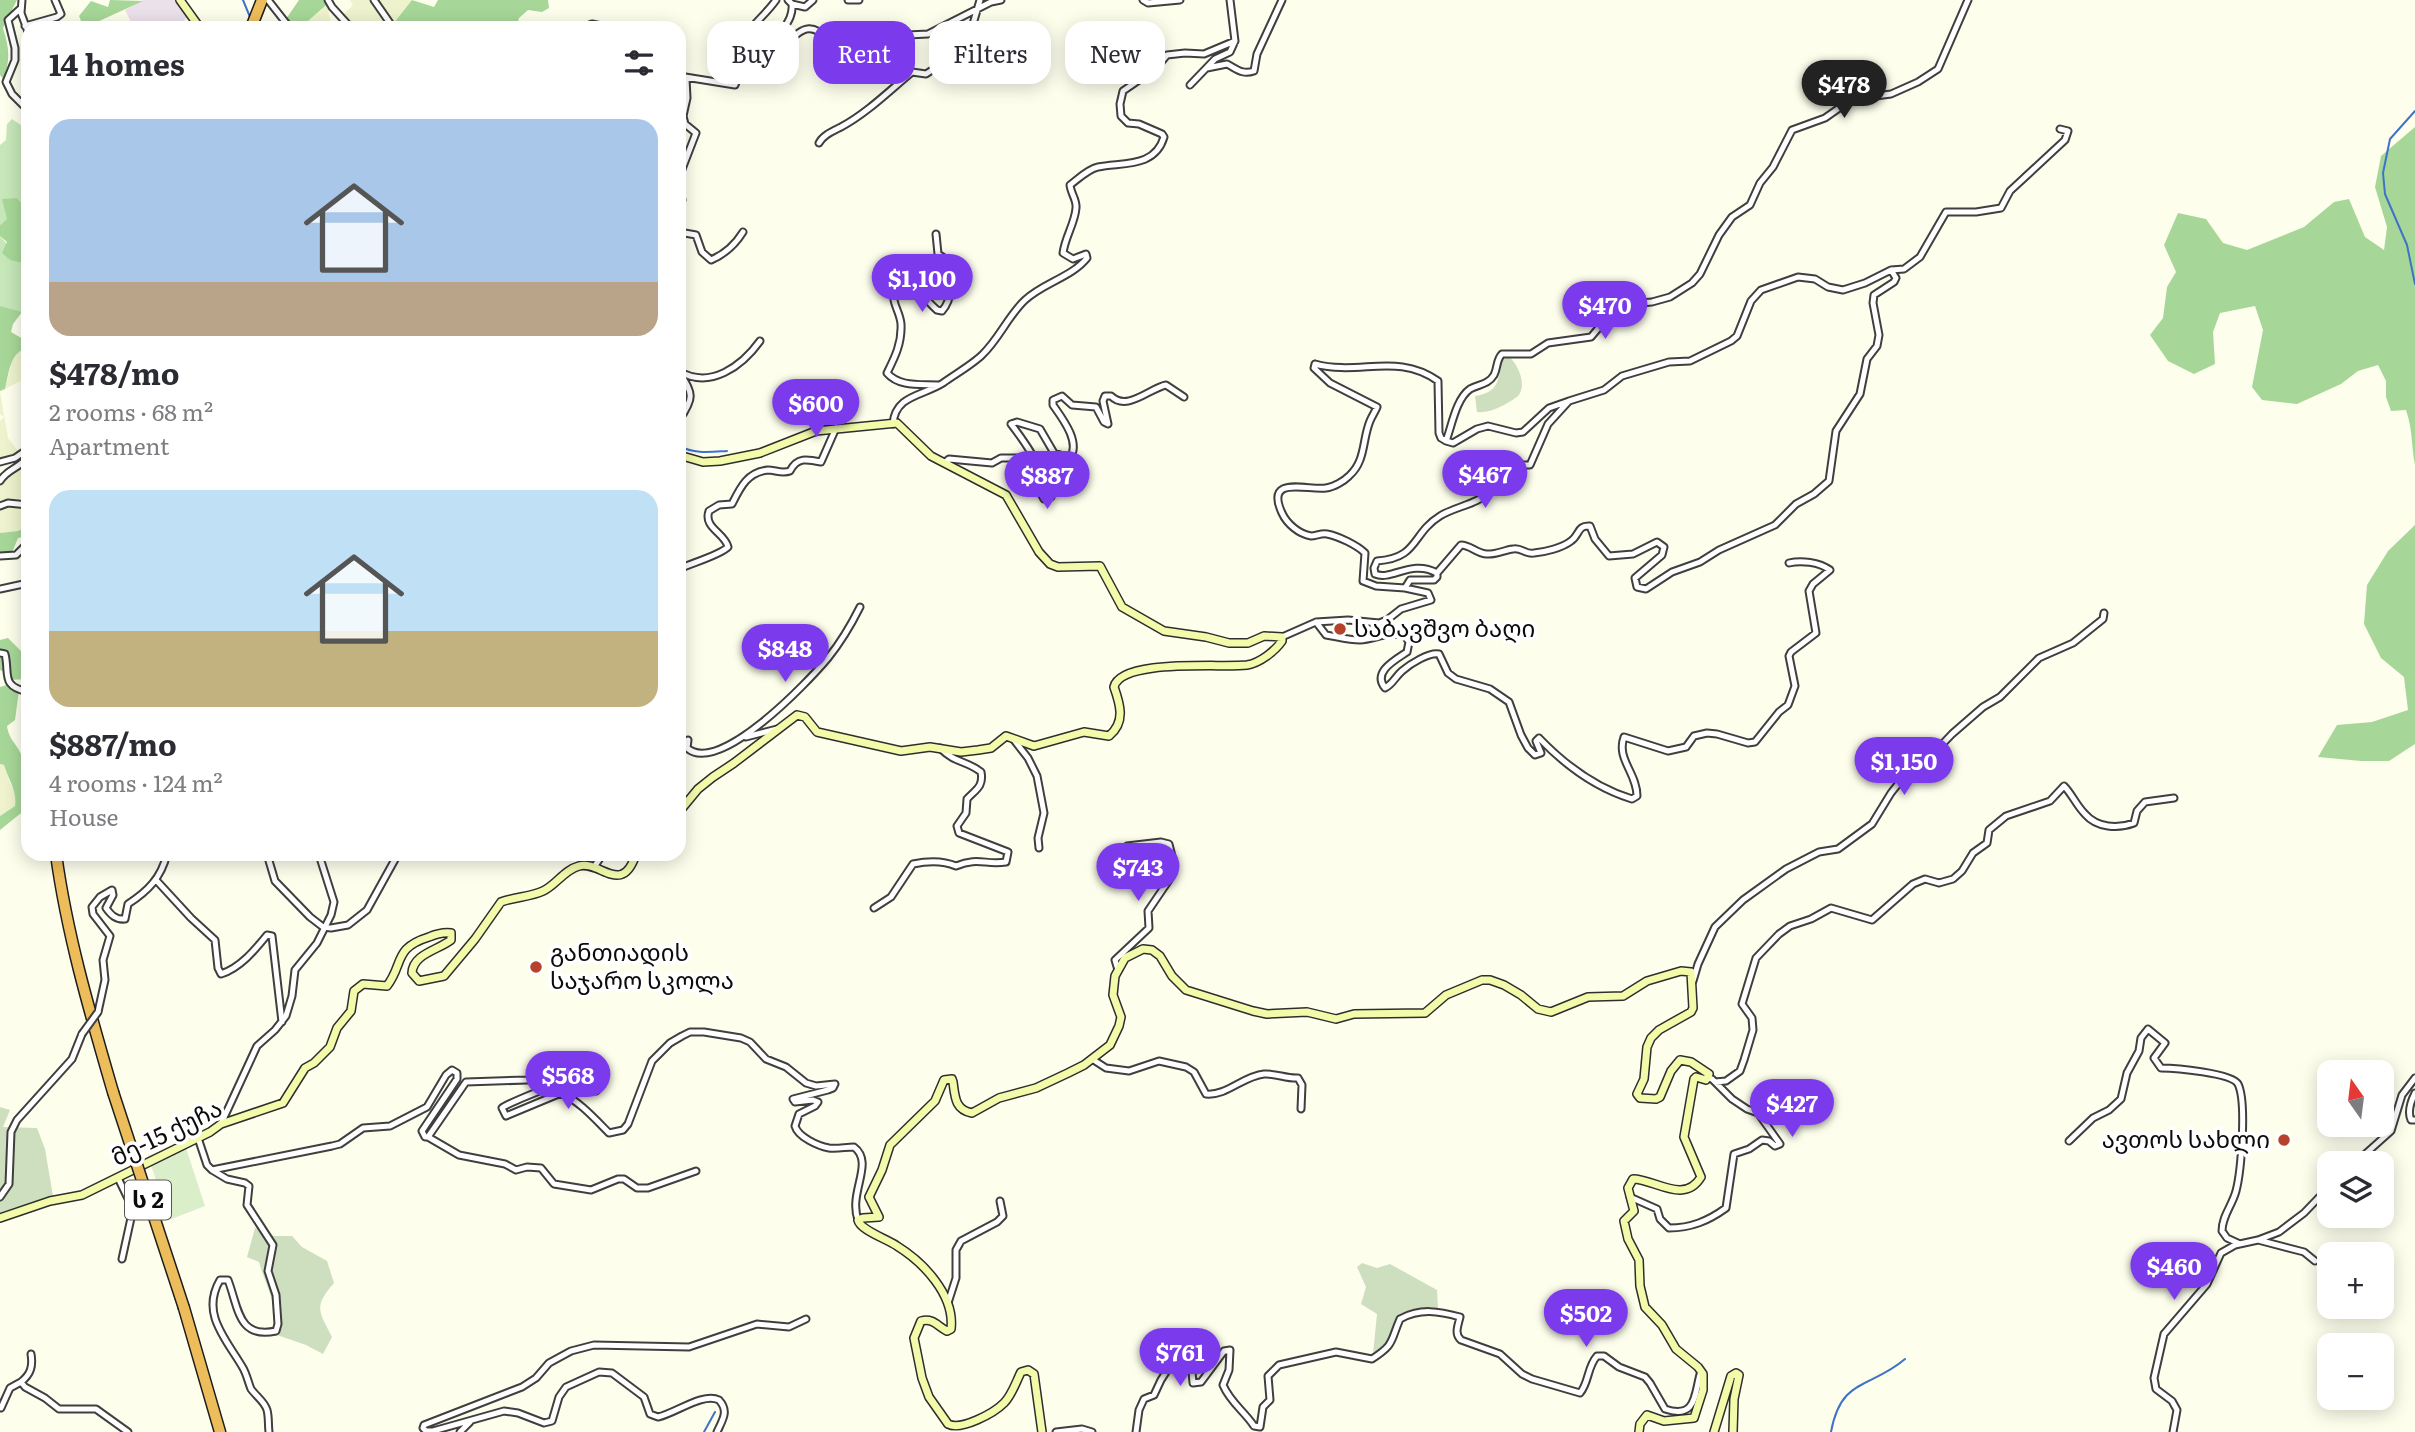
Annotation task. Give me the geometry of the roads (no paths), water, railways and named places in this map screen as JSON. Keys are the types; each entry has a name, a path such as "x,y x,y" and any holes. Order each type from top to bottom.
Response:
{"highway":[{"path":"254,21 262,0"},
{"name":"ს 2","path":"57,861 85,997 184,1308 220,1432"}],"street":[{"path":"22,0 25,21"},
{"path":"45,21 61,14 55,0"},
{"path":"180,0 195,21"},
{"path":"268,0 284,21"},
{"path":"328,0 345,21"},
{"path":"374,0 389,21"},
{"path":"686,79 735,85 741,44 776,0"},
{"path":"813,0 805,6 790,2 792,16 776,41 777,47 785,47 798,33 814,29 823,32 843,49 866,48 877,38 928,34 990,2 1001,0"},
{"path":"848,0 859,0"},
{"path":"819,143 821,138 846,124 912,72 926,74 966,48 980,0"},
{"path":"1143,0 1148,3 1180,0"},
{"path":"1191,85 1214,60 1230,52 1235,41 1230,0"},
{"path":"1207,68 1227,64 1247,74 1254,71 1257,54 1282,0"},
{"path":"1446,441 1464,395 1470,389 1486,384 1502,354 1531,354 1548,344 1591,337 1618,306 1670,297 1692,282 1700,274 1719,235 1732,217 1750,205 1760,183 1773,167 1793,130 1825,118 1852,99 1891,93 1918,82 1938,69 1968,0"},
{"path":"21,9 8,20 15,60 6,82 21,103"},
{"path":"893,424 894,412 901,404 938,385 982,355 1024,301 1081,265 1087,258 1086,254 1073,259 1063,253 1065,238 1075,216 1077,204 1070,186 1096,167 1140,162 1161,148 1164,137 1139,124 1128,123 1121,116 1119,104 1123,91 1156,69 1167,55 1204,54 1235,41"},
{"path":"686,125 696,133 686,159"},
{"path":"686,458 703,462 742,457 760,453 816,431 900,424 924,450 1006,495 1039,552 1050,564 1058,567 1100,566 1122,607 1157,628 1170,633 1229,643 1248,643 1270,635 1282,637 1316,622 1348,620 1379,623 1401,609 1431,600 1428,593 1363,581 1365,553 1360,548 1326,534 1310,536 1294,530 1282,514 1279,496 1283,489 1291,485 1326,488 1342,482 1352,474 1360,461 1370,420 1377,407 1330,383 1314,368 1315,364 1335,368 1391,365 1420,369 1438,381 1439,433 1446,441 1453,443 1477,429 1489,426 1516,433 1523,432 1549,408 1604,390 1622,376 1669,362 1690,361 1731,341 1737,336 1751,301 1761,290 1798,277 1815,279 1828,288 1843,290 1891,270 1904,269 1920,257 1947,212 1976,212 2001,208 2010,191 2065,139 2068,131 2060,129"},
{"path":"686,233 696,235 702,252 710,260 721,256 736,244 743,232"},
{"path":"936,234 938,254 948,261 952,270 950,296 942,311 937,310 924,294 913,287 896,287 893,296 901,325 898,351 887,373 894,380 904,383 938,385"},
{"path":"1405,588 1410,580 1434,580 1461,545 1484,554 1514,548 1533,554 1568,544 1575,538 1578,530 1590,526 1595,539 1609,556 1633,554 1657,542 1664,547 1662,555 1635,578 1637,587 1646,589 1672,572 1700,562 1719,550 1775,526 1796,504 1814,495 1829,481 1836,430 1860,394 1867,359 1877,346 1880,335 1873,303 1874,295 1896,278 1891,270"},
{"path":"686,374 695,377 722,375 752,352 760,341"},
{"path":"686,382 692,397 686,410"},
{"path":"944,463 949,459 992,463 1001,458 1017,458 1029,472 1044,499 1051,496 1048,485 1029,449 1011,424 1017,422 1040,429 1054,453 1070,458 1074,454 1074,445 1067,426 1053,405 1057,397 1062,396 1072,405 1096,407 1104,422 1108,424 1103,401 1105,396 1123,402 1166,385 1173,387 1184,397"},
{"path":"1437,573 1416,567 1381,576 1375,574 1374,568 1377,561 1394,560 1404,555 1440,516 1487,494 1502,463 1513,460 1530,465 1548,424 1569,401"},
{"path":"686,566 705,557 718,555 728,547 727,542 709,522 709,511 719,505 732,504 743,483 757,473 769,470 785,473 799,460 821,462 836,428"},
{"path":"0,462 21,454"},
{"path":"0,481 9,471 21,466"},
{"path":"0,506 8,503 21,504"},
{"path":"0,556 16,555 21,550"},
{"path":"1316,622 1326,635 1346,639 1361,640 1395,633 1405,636 1409,642 1407,652 1389,664 1381,676 1385,688 1390,687 1402,670 1428,654 1439,654 1448,673 1456,679 1490,690 1509,702 1521,735 1535,755 1541,753 1536,741 1539,738 1563,761 1591,781 1632,799 1637,792 1634,776 1622,757 1624,737 1668,751 1686,747 1694,736 1707,733 1748,743 1755,742 1788,705 1795,687 1789,656 1816,633 1809,591 1813,584 1830,570 1823,565 1798,561 1789,563"},
{"path":"0,589 21,584"},
{"path":"743,737 807,681 830,656 852,625 860,607"},
{"path":"1693,981 1715,927 1743,900 1786,869 1819,852 1838,849 1872,824 1906,774 1933,754 1983,707 2000,697 2039,658 2073,643 2103,619 2104,613"},
{"path":"686,804 698,789 797,715 805,717 817,732 892,750 908,751 930,747 961,752 978,750 991,747 1003,736 1034,746 1084,732 1109,736 1115,730 1121,713 1122,706 1114,687 1117,679 1122,676 1144,669 1250,664 1276,648 1282,637"},
{"path":"0,653 5,654 4,672 10,684 21,690"},
{"path":"688,740 687,748 693,753 707,754 743,737 780,728"},
{"path":"1012,737 1028,758 1037,776 1044,813 1039,848"},
{"path":"874,908 891,897 913,864 947,863 956,866 970,860 996,864 1006,862 1008,852 959,833 957,826 966,813 967,799 983,779 981,772 951,760 940,748"},
{"path":"1639,1432 1640,1424 1647,1415 1664,1421 1694,1418 1704,1379 1702,1371 1676,1349 1662,1325 1645,1307 1640,1286 1639,1260 1624,1229 1623,1221 1634,1211 1628,1188 1633,1179 1675,1191 1689,1188 1700,1180 1684,1137 1694,1079 1696,1077 1726,1081 1740,1071 1753,1030 1752,1018 1742,1004 1756,958 1785,929 1831,908 1872,920 1913,884 1925,879 1939,883 1953,879 1962,872 1973,853 1987,843 1989,830 1995,824 2006,816 2050,801 2064,786 2086,816 2110,827 2134,823 2137,811 2145,802 2174,799"},
{"path":"1118,970 1115,960 1149,928 1148,911 1169,880 1174,860 1170,844 1161,842 1127,846"},
{"path":"0,1197 9,1184 11,1132 17,1120 72,1059 82,1034 99,1012 105,981 103,960 110,936 93,915 92,907 112,890 113,895 106,908 111,915 120,920 125,919 128,904 150,890 165,861"},
{"path":"269,861 275,881 323,927 348,925 367,910 394,861"},
{"path":"222,1124 257,1046 282,1022 290,1007 295,970 317,943 334,907 321,861"},
{"path":"594,867 598,861"},
{"name":"მე-15 ქუჩა","path":"0,1218 50,1201 82,1195 222,1124 284,1103 305,1068 330,1047 337,1028 351,1011 354,991 363,984 387,986 400,956 413,943 436,934 451,933 451,940 418,958 412,965 412,972 419,981 444,976 501,902 545,890 577,866 587,865 607,874 620,874 628,870 632,861"},
{"path":"156,880 215,940 221,974 231,970 247,957 267,935 272,936 282,1022"},
{"path":"858,1220 879,1217 869,1197 882,1170 887,1150 918,1115 935,1101 944,1080 953,1082 958,1107 963,1112 972,1113 999,1098 1048,1083 1092,1059 1110,1045 1121,1017 1113,995 1118,970 1129,955 1143,949 1152,950 1160,956 1179,985 1195,995 1230,1003 1253,1012 1307,1012 1336,1019 1354,1014 1425,1013 1446,995 1482,980 1504,985 1538,1009 1551,1012 1588,997 1627,995 1647,981 1681,971 1691,972 1693,1008 1651,1038 1647,1047 1644,1079 1637,1094 1640,1098 1660,1097 1671,1071 1680,1060 1691,1062 1709,1074 1732,1099 1758,1113 1780,1144 1775,1146 1762,1140 1734,1154 1726,1208 1713,1217 1686,1228 1669,1228 1660,1219 1657,1209 1629,1196"},
{"path":"2070,1141 2093,1118 2109,1110 2121,1099 2127,1073 2139,1051 2141,1038 2148,1029 2165,1043 2154,1058 2161,1068 2177,1068 2231,1078 2238,1084 2242,1103 2242,1135 2236,1191 2224,1216 2222,1231 2227,1238 2240,1244"},
{"path":"428,1137 466,1082 527,1080 559,1070 579,1073 594,1081 599,1088 596,1091 565,1080 538,1094 507,1104 502,1108 503,1113 506,1116 561,1093 572,1097 609,1133 616,1132 628,1124 652,1061 670,1043 690,1032 741,1038 750,1042 766,1059 786,1068 806,1083 816,1086 835,1084 828,1090 793,1099 793,1102 818,1102 799,1114 795,1126 799,1134 829,1148 854,1147 862,1156 864,1165 855,1195 861,1227 898,1246 923,1265 936,1283 951,1319 950,1330 924,1320 921,1321 914,1338 929,1396 948,1424 959,1429 1003,1404 1021,1372 1028,1370 1034,1374 1042,1432"},
{"path":"1092,1059 1106,1068 1129,1071 1159,1061 1186,1068 1194,1072 1206,1094 1216,1095 1245,1079 1267,1073 1288,1079 1298,1078 1302,1085 1301,1109"},
{"path":"212,1170 332,1146 340,1144 363,1128 400,1123 427,1107 446,1075 454,1070 458,1076 455,1084 422,1131 423,1135 459,1155 506,1164 516,1170 527,1167 541,1168 555,1184 578,1188 600,1188 618,1179 624,1179 637,1188 648,1188 696,1171"},
{"path":"2369,1151 2391,1131 2402,1095 2415,1078"},
{"path":"2415,1093 2409,1113 2411,1120 2415,1120"},
{"path":"198,1138 206,1165 227,1179 248,1186 247,1205 273,1245 268,1271 276,1294 276,1331 255,1333 246,1327 228,1279 220,1280 215,1287 213,1301 219,1333 246,1372 251,1389 267,1408 269,1432"},
{"path":"118,1178 133,1209 122,1259"},
{"path":"2174,1432 2178,1410 2172,1401 2156,1389 2154,1378 2164,1334 2207,1284 2221,1253 2287,1226 2317,1200"},
{"path":"947,1306 956,1278 956,1250 967,1236 997,1222 1003,1216 1000,1201"},
{"path":"2258,1240 2304,1252 2315,1261"},
{"path":"1136,1432 1139,1410 1144,1399 1154,1395 1180,1350 1185,1349 1189,1353 1193,1383 1196,1384 1201,1382 1224,1351 1230,1350 1229,1370 1223,1385 1227,1395 1254,1426 1260,1427 1263,1407 1270,1400 1268,1376 1279,1365 1336,1352 1372,1359 1388,1349 1400,1319 1425,1311 1460,1317 1457,1331 1461,1340 1500,1354 1522,1374 1532,1379 1580,1394 1590,1365 1597,1356 1604,1356 1619,1367 1644,1377 1665,1409 1680,1412 1694,1402 1702,1371"},
{"path":"717,1432 726,1414 719,1399 704,1398 669,1415 658,1417 650,1414 645,1397 612,1373 599,1372 566,1387 559,1397 552,1421 544,1423 518,1413 503,1411 433,1431 423,1428 436,1419 522,1387 536,1378 549,1363 571,1351 594,1345 690,1347 757,1324 789,1327 806,1319"},
{"path":"1,1408 10,1388 29,1376 33,1364 31,1354"},
{"path":"1714,1432 1731,1376 1736,1373 1739,1375 1734,1399 1733,1432"},
{"path":"21,1382 24,1387 45,1398 58,1409 96,1409 128,1432"},
{"path":"460,1432 471,1421"},
{"path":"1056,1432 1074,1429 1092,1432"}],"waterway":[{"path":"243,0 250,17"},
{"path":"2415,111 2390,139 2383,173 2385,194 2407,245 2415,284"},
{"path":"686,449 727,451"},
{"path":"1831,1432 1836,1414 1850,1393 1905,1359"},
{"path":"704,1432 715,1412"}],"place":[{"name":"საბავშვო ბაღი","path":"1340,629"},
{"name":"განთიადის საჯარო სკოლა","path":"536,967"},
{"name":"ავთოს სახლი","path":"2284,1140"}]}
